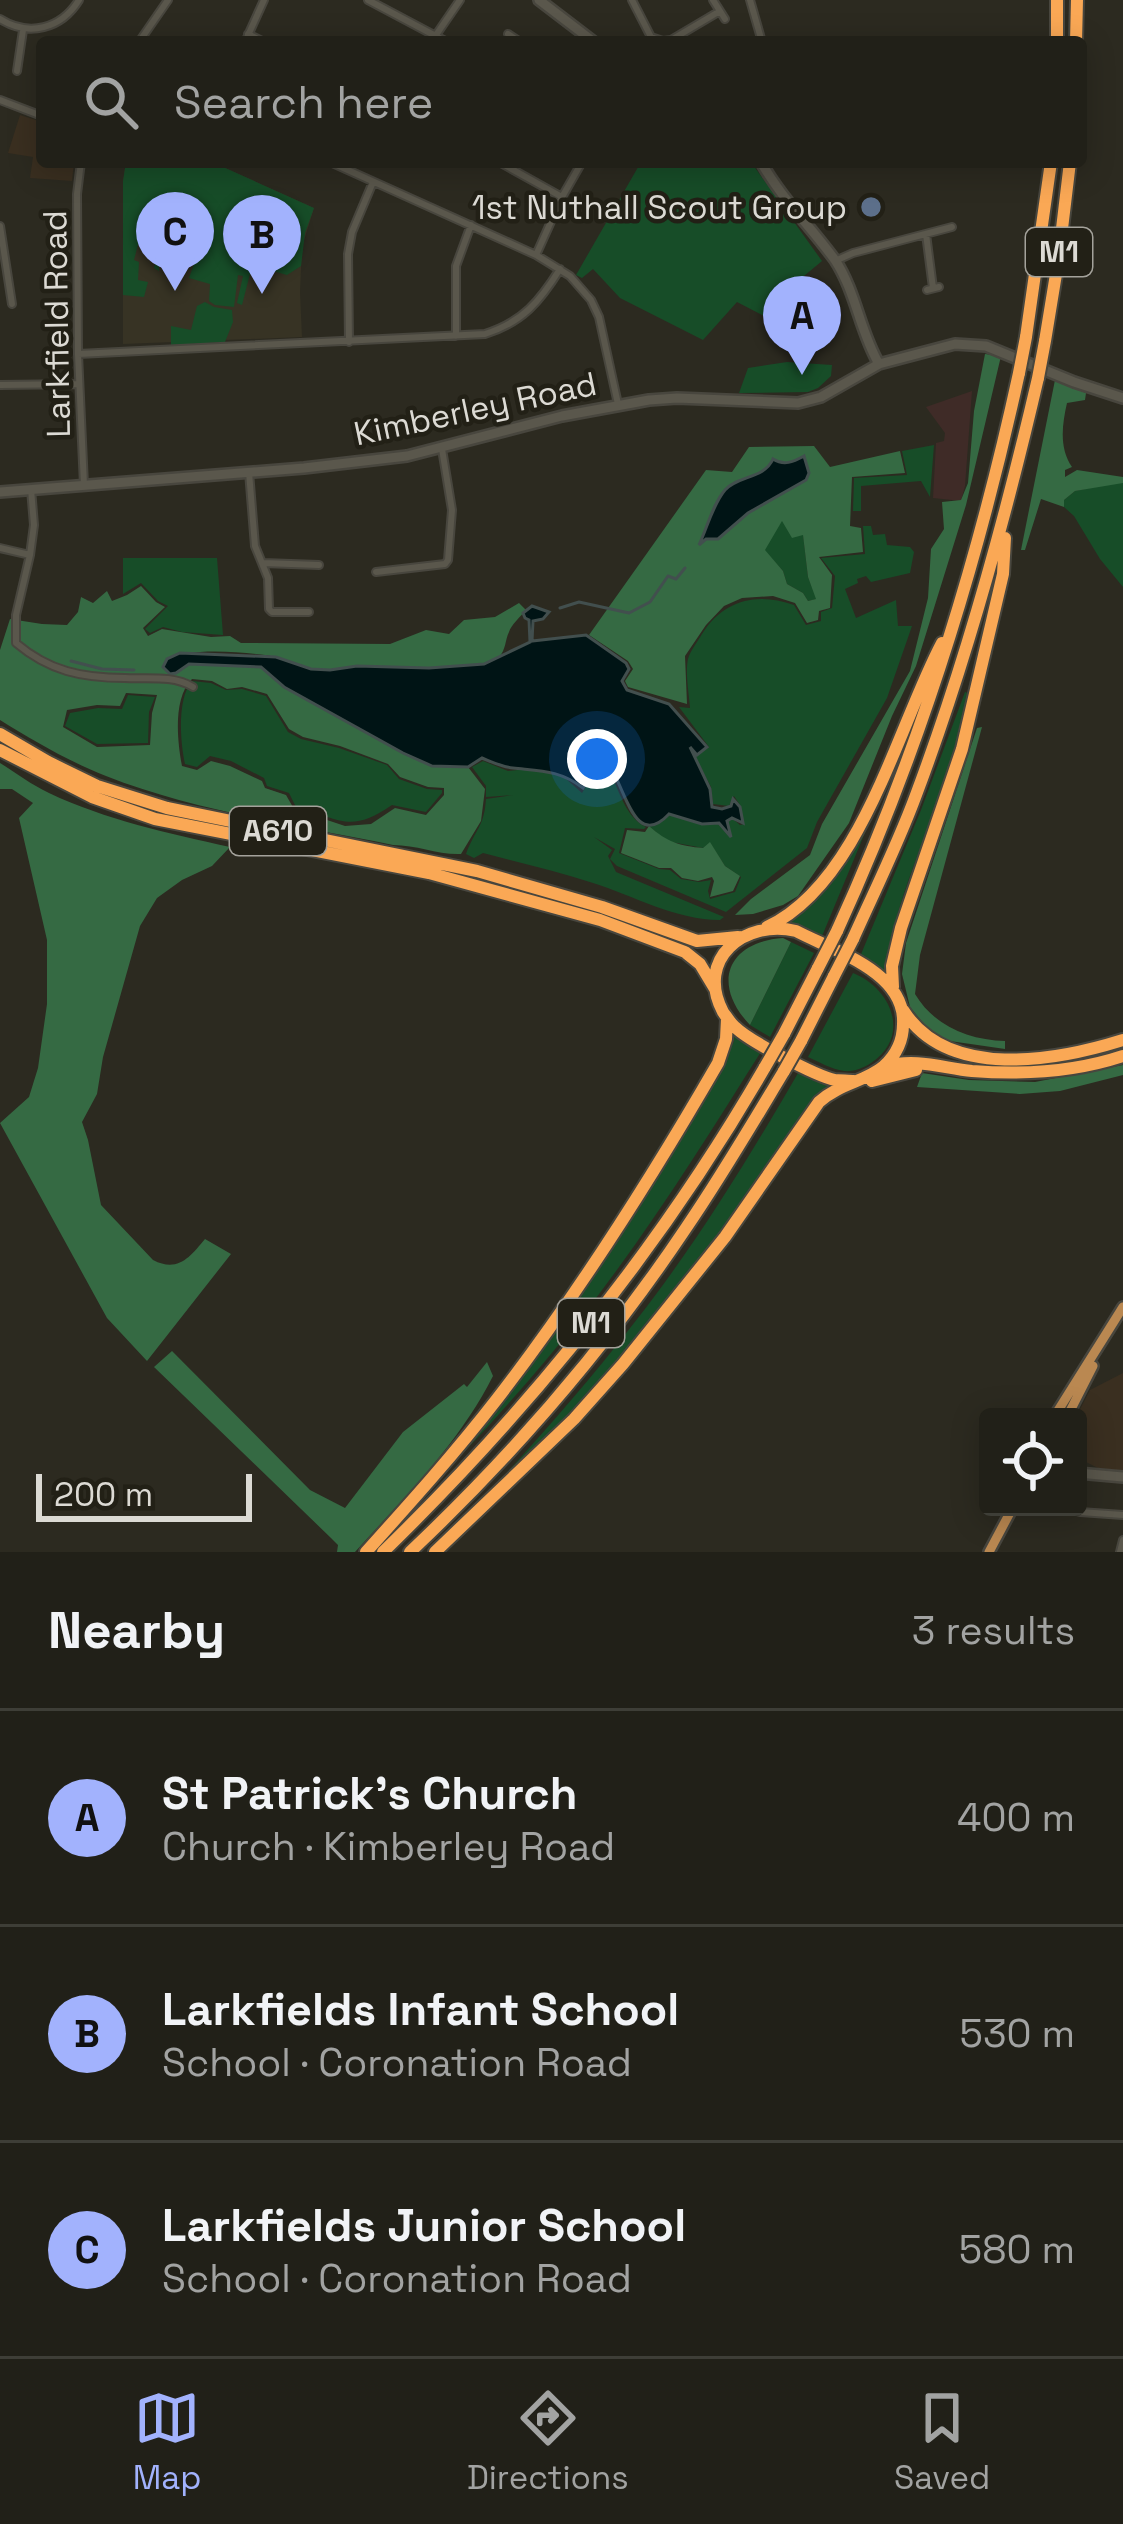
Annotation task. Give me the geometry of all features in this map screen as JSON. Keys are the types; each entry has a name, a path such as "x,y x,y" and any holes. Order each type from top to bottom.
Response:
{"highway":[{"path":"1057,36 1058,0"},
{"path":"1076,36 1077,0"},
{"name":"M1","path":"383,1552 522,1409 623,1284 685,1198 765,1067 836,931 896,795 958,614 1019,373 1050,168"},
{"name":"M1","path":"410,1552 515,1445 641,1292 710,1194 784,1071 853,939 915,798 980,608 1038,378 1069,168"},
{"path":"893,988 892,966 901,928 962,749 1003,574 1007,511"},
{"name":"M1","path":"761,930 798,909 844,849 874,797 932,662 958,614"},
{"name":"A610","path":"0,734 73,775 153,804 477,871 697,941 745,936"},
{"name":"A610","path":"0,750 92,797 155,818 429,873 600,920 686,952 716,990"},
{"path":"854,1081 826,1077 746,1036 727,1018 716,990 721,958 729,947 761,930 796,931 874,971 893,988 913,1025 954,1051 1051,1056 1123,1040"},
{"path":"881,1068 898,1046 903,1009"},
{"name":"M1","path":"366,1552 498,1398 604,1249 718,1063 727,1018"},
{"path":"436,1552 574,1419 623,1364 725,1238 818,1102 839,1086 881,1068 911,1062 998,1072 1048,1071 1123,1056"},
{"path":"799,1132 829,1100 851,1088 903,1071 946,1067"}],"main road":[{"path":"1060,1408 1123,1307"},
{"path":"1071,1408 1107,1333"},
{"path":"991,1552 1009,1516"}],"street":[{"path":"0,19 23,30 51,26 72,12 79,0"},
{"path":"144,36 168,0"},
{"path":"247,36 264,0"},
{"path":"368,0 436,35 460,0"},
{"path":"538,0 586,36"},
{"path":"632,0 647,36"},
{"path":"679,36 723,15 713,0"},
{"path":"750,0 760,36"},
{"path":"16,71 23,30"},
{"path":"0,100 36,114"},
{"name":"Larkfield Road","path":"80,168 78,354 84,485"},
{"path":"344,168 536,255 581,286 599,317 618,404"},
{"path":"510,168 562,197"},
{"path":"536,255 579,168"},
{"path":"765,168 835,261 880,364"},
{"path":"350,341 348,254 373,181"},
{"path":"456,336 455,266 471,225"},
{"path":"0,226 12,304"},
{"path":"835,261 952,227"},
{"path":"926,234 933,288"},
{"path":"78,354 485,334 520,319 542,298 560,268"},
{"name":"Kimberley Road","path":"0,492 372,461 442,449 618,404 677,398 799,403 821,397 880,364 941,346 978,344 1123,398"},
{"path":"0,385 79,384"},
{"path":"376,572 448,560 452,510 442,449"},
{"path":"249,472 255,546 268,578 269,609 309,612"},
{"path":"31,489 34,525 16,615 16,643 38,661 82,675 156,678 193,686"},
{"path":"0,548 30,555"},
{"path":"261,563 319,565"},
{"path":"1087,1473 1123,1480"},
{"path":"1087,1515 1123,1515"},
{"path":"1120,1552 1123,1540"}],"shaded area":[{"path":"20,115 36,120 36,168 73,168 72,181 30,178 33,157 8,153"},
{"path":"125,168 225,168 314,208 302,247 302,337 123,344"},
{"path":"972,391 961,501 933,498 936,443 944,441 945,433 926,407"},
{"path":"804,456 806,480 748,513 718,539 706,539 699,545 725,490 764,470 773,459 789,462"},
{"path":"532,606 549,612 533,621 532,641 586,635 626,663 629,669 622,681 627,690 669,704 707,747 697,755 690,747 710,789 712,807 731,806 733,799 740,807 743,823 727,821 731,837 719,823 702,824 669,814 659,823 642,823 617,780 608,776 590,776 583,788 558,775 505,767 482,758 468,767 432,766 284,687 261,667 189,664 170,674 163,667 167,659 180,653 276,657 330,670 484,664 530,642 529,620 523,613"},
{"path":"1123,1373 1123,1471 1087,1462 1087,1408 1081,1408 1090,1390"}],"green space":[{"path":"125,168 225,168 314,208 301,266 287,275 273,271 280,246 271,243 260,279 250,274 242,305 237,303 243,276 238,275 234,307 215,305 209,301 210,284 189,278 195,261 190,261 186,271 159,258 159,271 154,268 158,251 181,255 186,239 164,232 166,224 145,218 134,260 139,262 138,280 148,282 144,297 123,295"},
{"path":"638,168 755,168 822,261 774,301 777,304 766,317 737,302 703,340 620,298 593,269 582,278 576,275"},
{"path":"205,302 232,310 225,342 171,345 171,326 191,330 197,306"},
{"path":"985,354 1001,356 966,505 916,666 849,823 798,896 783,905 735,915 810,855 822,824 910,671 928,598 931,549 944,529 942,502 961,500 968,483"},
{"path":"787,362 832,365 831,376 808,392 739,393 748,368"},
{"path":"1055,380 1086,393 1085,400 1067,403 1063,436 1072,467 1065,470 1065,477 1077,470 1123,477 1123,483 1075,491 1064,500 1064,507 1041,499 1025,550 1021,550"},
{"path":"934,445 930,497 921,481 861,486 861,511 853,511 854,478 907,475 902,451"},
{"path":"814,446 830,467 900,451 905,473 852,477 850,526 861,528 863,552 819,557 832,575 830,608 819,611 818,620 807,623 795,603 773,596 742,598 724,606 685,656 687,704 628,687 625,681 633,669 628,661 589,635 706,470 732,472 749,447","holes":["804,456 806,480 748,513 718,539 701,542 735,483 763,473 773,460 789,462","782,521 792,538 803,535 816,599 808,601 787,584 783,571 765,550"]},
{"path":"1123,483 1123,587 1064,507 1064,500 1075,491"},
{"path":"782,520 803,534 808,577 817,599 808,601 787,584 783,571 764,550"},
{"path":"863,526 871,526 873,535 885,534 887,545 910,547 914,552 910,573 871,582 866,576 845,589 856,618 896,600 898,626 912,626 887,698 807,848 726,912 617,866 610,859 615,849 594,837 612,850 608,856 616,872 724,917 687,916 566,875 483,853 474,858 466,854 486,799 514,795 486,797 486,786 472,767 483,761 508,771 537,768 565,778 582,793 590,780 614,781 630,813 646,827 625,828 619,853 670,870 681,879 711,880 710,899 735,892 741,877 725,866 710,843 703,848 666,841 649,826 669,814 719,822 731,835 727,821 732,818 744,824 734,796 729,806 713,804 711,787 689,745 696,756 709,747 679,707 690,708 689,656 711,622 743,602 781,601 794,605 806,625 821,621 821,612 832,608 835,576 821,558 865,554"},
{"path":"123,558 217,558 223,635 163,627 150,633 145,629 168,606 141,583 123,594"},
{"path":"141,586 165,607 143,628 148,636 162,629 230,636 241,643 390,644 426,630 449,634 464,620 495,617 519,603 526,610 510,629 499,657 472,667 319,669 277,657 220,652 167,659 176,673 189,664 261,667 284,687 403,753 432,766 468,767 485,789 481,821 461,854 393,845 175,799 92,770 0,720 0,650 10,619 67,625 78,612 81,597 93,603 107,591 112,601","holes":["192,679 267,694 289,729 303,737 388,764 400,777 444,788 444,795 426,815 395,808 371,824 345,826 294,809 286,795 230,766 211,761 197,770 182,766 179,708","126,693 157,695 150,745 97,747 63,727 67,710 120,706"]},
{"path":"192,681 266,696 288,732 387,765 399,779 442,793 426,812 392,805 366,819 345,821 296,807 289,793 267,786 264,778 231,761 210,756 197,767 185,764 182,709"},
{"path":"965,692 958,740 907,885 885,974 859,959"},
{"path":"128,695 155,697 149,712 148,743 97,744 65,726 70,713 122,709"},
{"path":"982,727 920,955 915,994 942,1023 978,1038 1005,1041 1005,1049 936,1039 910,1007 902,974 906,943 977,728"},
{"path":"0,763 43,790 93,811 230,847 212,866 157,898 140,926 97,1094 82,1122 101,1205 153,1260 176,1264 205,1239 231,1254 147,1361 107,1318 0,1123 29,1097 38,1068 47,1004 47,940 19,818 33,803 12,789 0,789"},
{"path":"874,811 820,941 788,925 827,884"},
{"path":"649,826 681,844 703,848 710,842 725,866 740,876 733,891 710,897 712,877 682,878 671,868 621,853 627,830 645,832"},
{"path":"783,938 791,942 750,1025 731,995 731,968 749,948"},
{"path":"791,942 814,953 770,1037 750,1025"},
{"path":"853,973 878,990 892,1014 893,1027 884,1052 865,1066 844,1071 808,1057"},
{"path":"734,1031 764,1047 676,1184 565,1338 435,1483 709,1090 734,1041"},
{"path":"1123,1065 1123,1075 1060,1091 1020,1094 917,1087 922,1073 1035,1082"},
{"path":"801,1068 837,1083 626,1351 484,1498 580,1390 657,1293"},
{"path":"172,1351 310,1490 345,1508 403,1432 464,1384 467,1387 487,1362 493,1376 464,1424 411,1490 355,1552 337,1552 338,1545 154,1367"}],"waterway":[{"path":"560,608 579,602 629,613 650,602 668,576 676,579 685,568"},
{"path":"71,661 134,670"}],"place":[{"name":"1st Nuthall Scout Group","path":"871,207"},
{"name":"Larkfields Junior School","path":"175,291"},
{"name":"Larkfields Infant School","path":"262,294"},
{"name":"St Patrick's Church","path":"802,375"}]}
